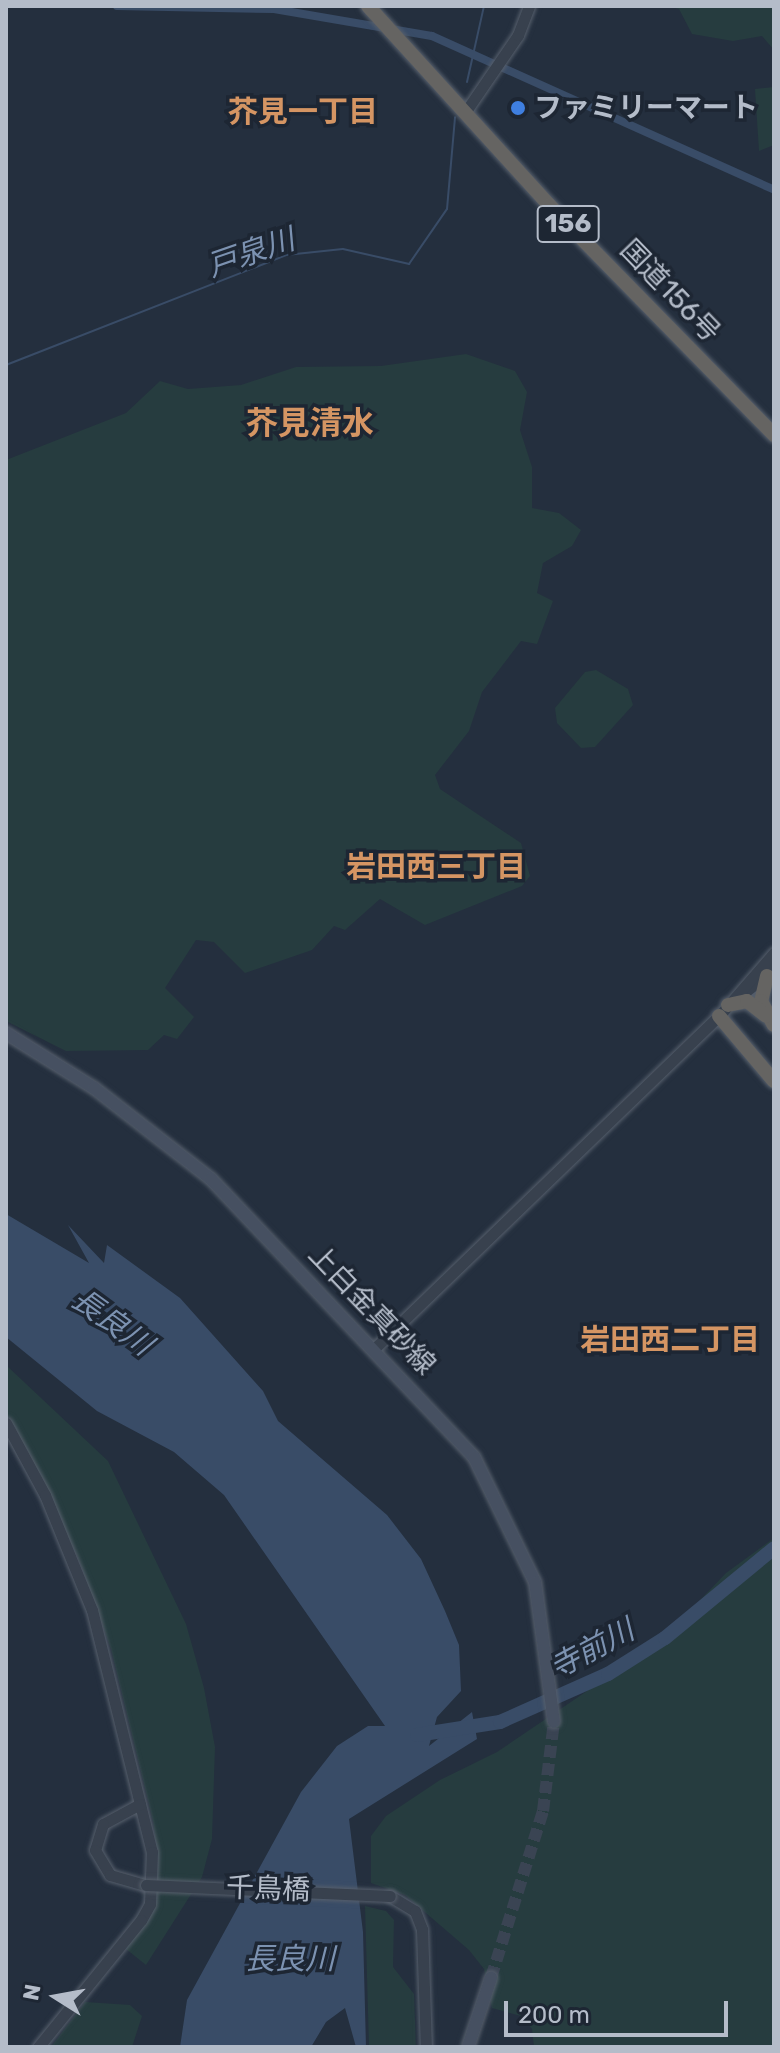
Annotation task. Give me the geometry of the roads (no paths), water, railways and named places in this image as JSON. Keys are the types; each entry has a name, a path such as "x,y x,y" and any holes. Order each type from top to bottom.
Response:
{"highway":[{"name":"国道156号","path":"368,6 774,435"},
{"path":"770,973 761,1001 772,1022"},
{"path":"772,1022 747,1001 724,1010 774,1081"}],"main road":[{"name":"上白金真砂線","path":"6,1033 94,1088 211,1179 376,1347 455,1435 492,1488 535,1582 552,1681 554,1718"},
{"path":"468,2047 491,1978"}],"street":[{"path":"466,111 518,35 529,6"},
{"path":"376,1347 724,1010 774,953"},
{"path":"724,1010 770,973"},
{"path":"6,1423 45,1495 92,1610 152,1852 150,1904 38,2047"},
{"name":"千鳥橋","path":"140,1804 114,1814 97,1837 99,1863 110,1875 146,1885 390,1896 415,1911 422,1929 426,2047"}],"water":[{"name":"長良川","path":"6,1214 89,1263 68,1225 104,1263 107,1245 180,1298 263,1391 278,1421 387,1515 421,1559 445,1611 459,1645 461,1691 437,1717 429,1746 472,1712 477,1739 349,1819 363,1932 366,2047 356,2047 345,2008 326,2022 311,2047 180,2047 187,2000 301,1792 337,1746 368,1726 385,1726 224,1495 174,1452 97,1411 6,1337"}],"waterway":[{"path":"117,6 274,9 432,36 774,190"},
{"name":"戸泉川","path":"467,82 484,6"},
{"name":"戸泉川","path":"6,365 286,255 343,249 409,264 447,209 455,117"},
{"name":"寺前川","path":"417,1735 500,1722 608,1674 665,1638 774,1548"}],"tunnel":[{"path":"491,1978 543,1811 554,1722"}],"place":[{"name":"ファミリーマート","path":"518,108"}],"district":[{"name":"芥見一丁目","path":"303,112"},
{"name":"芥見清水","path":"310,423"},
{"name":"岩田西三丁目","path":"436,867"},
{"name":"岩田西二丁目","path":"670,1340"}]}
